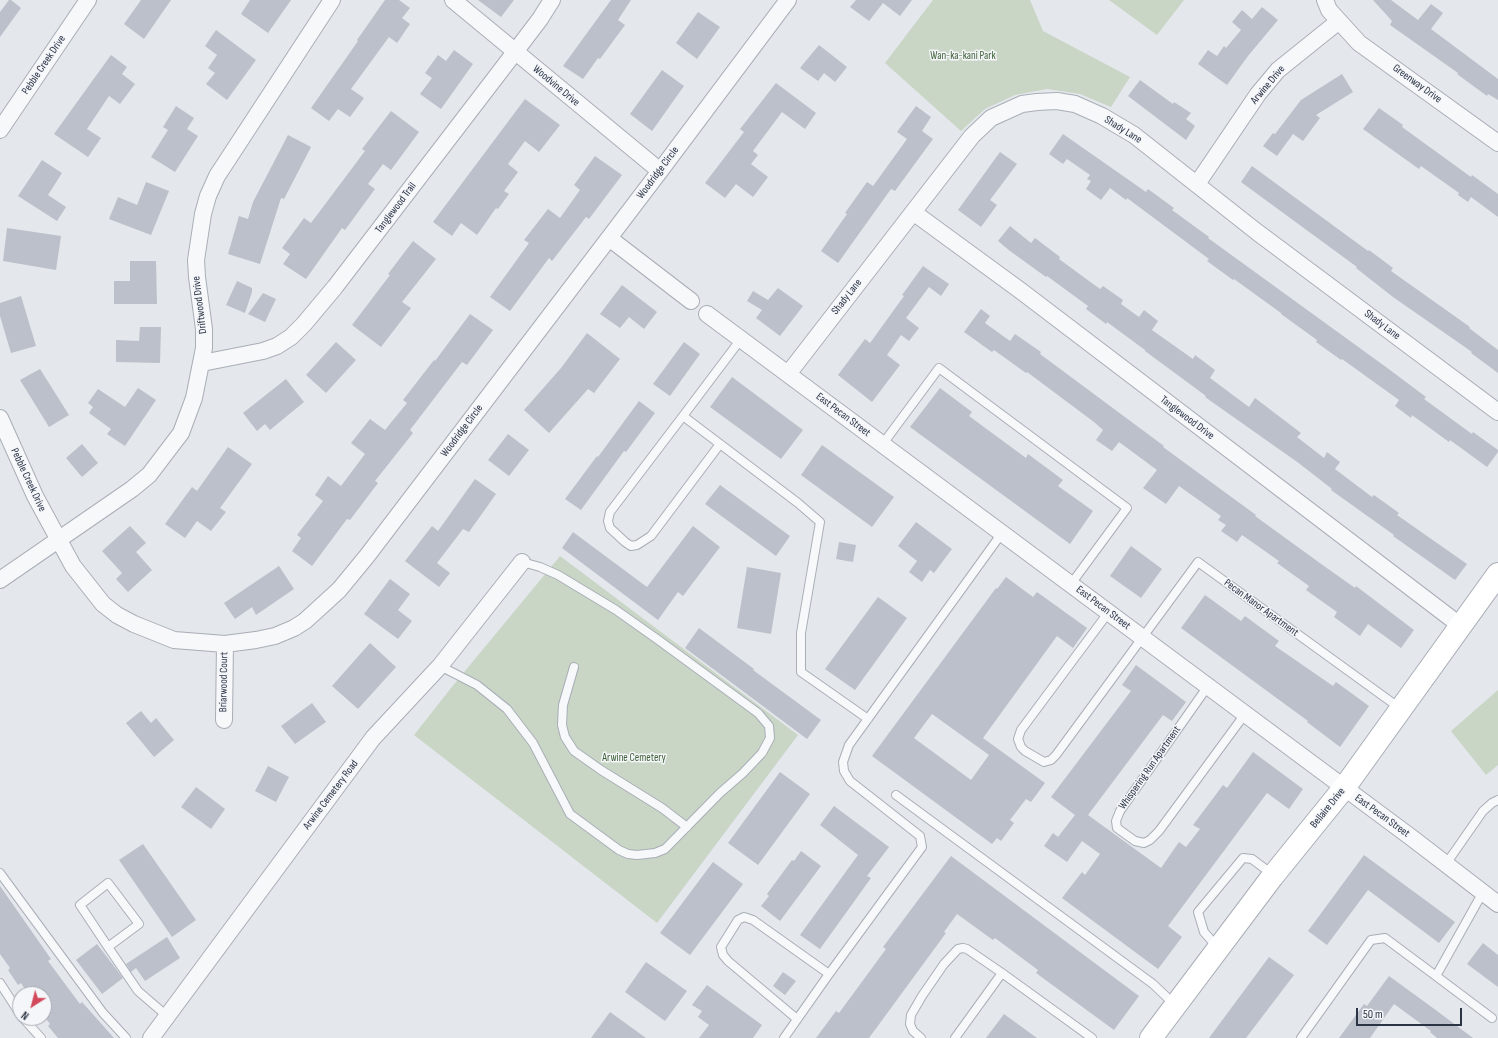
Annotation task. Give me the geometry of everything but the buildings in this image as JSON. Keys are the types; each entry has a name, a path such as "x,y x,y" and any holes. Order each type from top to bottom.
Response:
{"street":[{"name":"Pebble Creek Drive","path":"0,130 88,0"},
{"name":"Driftwood Drive","path":"0,580 132,489 148,475 181,433 194,398 204,348 204,329 196,260 203,214 208,196 217,176 332,0"},
{"name":"Woodvine Drive","path":"452,0 660,171"},
{"name":"Tanglewood Trail","path":"202,363 263,351 277,346 291,337 304,324 340,281 540,19 552,0"},
{"name":"Woodridge Circle","path":"59,540 73,566 103,604 117,615 134,624 174,640 225,644 256,640 274,636 294,628 305,621 339,590 366,556 660,171 788,0"},
{"path":"1325,0 1329,10 1339,22"},
{"name":"Greenway Drive","path":"1339,22 1359,43 1498,143"},
{"name":"Arwine Drive","path":"1197,184 1258,94 1278,70 1339,22"},
{"name":"Shady Lane","path":"788,374 972,136 991,118 1022,104 1057,101 1075,104 1102,116 1134,135 1257,232 1498,412"},
{"name":"Tanglewood Drive","path":"913,212 1027,296 1461,626"},
{"path":"609,238 690,301"},
{"name":"East Pecan Street","path":"707,314 1208,686 1498,904"},
{"name":"Pebble Creek Drive","path":"0,418 35,496 59,540"},
{"name":"Arwine Cemetery Road","path":"151,1038 373,738 440,666 522,562"},
{"name":"Bellaire Drive","path":"1151,1038 1274,875 1344,788 1498,574"},
{"name":"Briarwood Court","path":"224,720 225,644"}],"lane":[{"path":"720,444 651,536 645,541 631,546 610,528 608,521 610,512 741,339"},
{"path":"882,445 939,368 1127,508 1070,584"},
{"path":"683,416 798,503 820,522 801,633 801,672 868,719"},
{"path":"784,1038 922,846 920,836 850,781 844,771 843,762 849,745 1002,533"},
{"path":"440,666 477,685 507,709 533,743 570,814 620,850 637,856 655,853 665,849 720,793 744,773 762,753 770,738 769,726 758,713 658,638 616,610 558,576 540,567 522,562"},
{"name":"Pecan Manor Apartment","path":"1143,638 1198,562 1401,709"},
{"path":"1108,612 1021,730 1018,739 1021,747 1025,751 1044,762 1051,760 1143,638"},
{"path":"574,667 563,705 562,725 565,737 574,751 601,770 662,808 687,827"},
{"name":"Whispering Run Apartment","path":"1208,686 1120,811 1116,821 1117,828 1135,841 1144,844 1150,840 1159,831 1245,714"},
{"path":"896,795 1153,984 1175,1006"},
{"path":"1446,864 1483,811 1498,800"},
{"path":"1218,948 1204,932 1198,912 1243,858 1252,859 1274,875"},
{"path":"0,873 103,1013 126,1038"},
{"path":"108,947 139,924 108,883 80,905 108,947 138,991 167,1016"},
{"path":"1436,976 1483,892"},
{"path":"797,1020 728,961 723,955 721,947 738,920 744,917 753,920 829,974"},
{"path":"1301,1038 1371,940 1385,938 1492,1018"},
{"path":"921,1038 913,1031 910,1024 910,1015 935,977 958,949 967,948 1092,1038"},
{"path":"955,1038 1002,973"},
{"path":"0,983 12,1002"},
{"path":"29,1026 37,1037"}],"green space":[{"name":"Wan-ka-kani Park","path":"933,0 1030,0 1043,31 1130,77 1111,107 1080,94 1047,89 1015,95 985,109 961,131 885,63"},
{"path":"1109,0 1184,0 1157,35"},
{"name":"Arwine Cemetery","path":"560,556 798,735 657,923 414,735"},
{"path":"1498,690 1498,765 1486,775 1451,731"}]}
